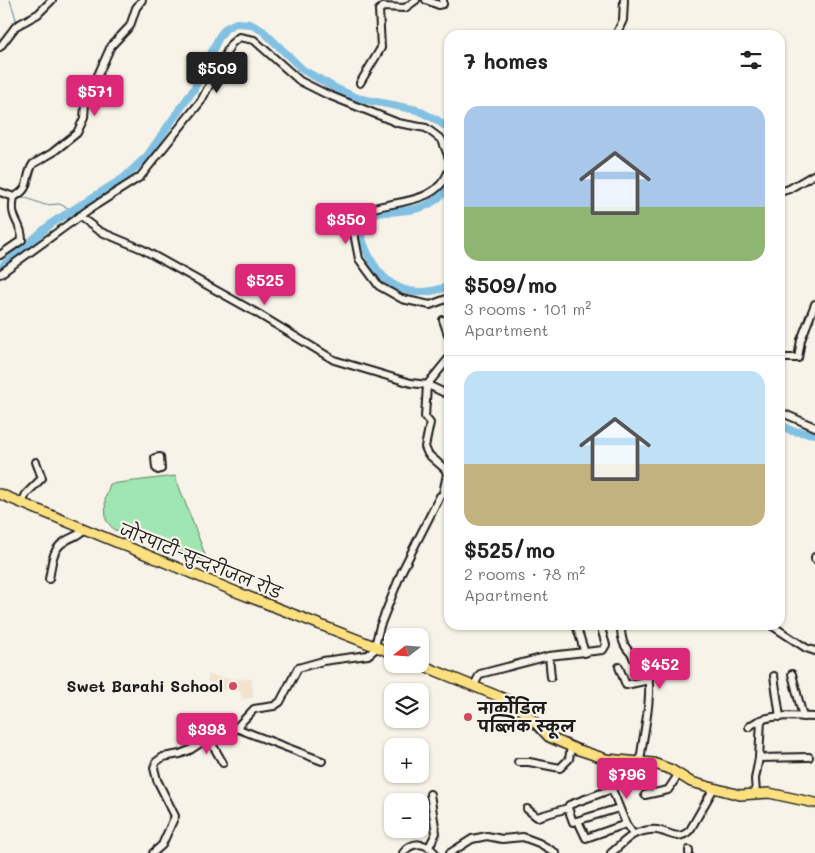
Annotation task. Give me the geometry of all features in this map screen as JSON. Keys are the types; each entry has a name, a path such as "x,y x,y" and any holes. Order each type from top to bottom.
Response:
{"main road":[{"name":"जोरपाटी-सुन्दरीजल रोड","path":"0,494 384,650"},
{"path":"429,668 510,701 528,715 549,737 571,747 606,759 662,766 691,782 740,796 768,793 815,803"}],"street":[{"path":"1,42 16,26 38,14 52,0"},
{"path":"0,255 22,240 22,234 12,214 14,197 26,189 33,164 52,154 77,133 84,118 85,104 111,46 130,26 136,8 142,0"},
{"path":"360,83 381,48 379,10 383,7 405,8 416,0"},
{"path":"426,0 439,5 443,4 443,0"},
{"path":"618,30 623,20 624,0"},
{"path":"0,274 79,216 140,177 201,101 231,44 240,38 254,40 300,81 326,94 398,123 426,128 442,140 444,145"},
{"path":"785,191 815,174"},
{"path":"444,179 430,193 419,199 365,210 352,223 359,259 379,286 402,299 430,305 444,300"},
{"path":"0,192 14,197"},
{"path":"79,216 99,230 142,249 255,312 334,360 411,383 427,385 444,393"},
{"path":"785,358 798,358 801,340 815,304"},
{"path":"444,364 427,385 425,417 430,423 425,447 428,454 444,468"},
{"path":"785,414 815,427"},
{"path":"22,503 26,494 42,478 36,462"},
{"path":"153,853 162,845 175,816 157,780 154,768 156,762 163,757 190,750 214,734 228,732 236,728 250,711 274,706 280,702 298,668 323,661 368,655 377,647 380,626 402,570 434,507 444,495"},
{"path":"49,579 50,563 59,546 63,542 80,535 84,529"},
{"path":"578,630 585,653"},
{"path":"473,686 480,674 549,656 599,652 605,648 601,630"},
{"path":"622,630 625,647 645,670 649,680 650,693 640,762"},
{"path":"782,630 806,648 815,651"},
{"path":"633,658 678,653"},
{"path":"549,656 551,678"},
{"path":"619,667 626,685 649,680"},
{"path":"792,674 803,716"},
{"path":"774,676 780,717"},
{"path":"749,727 761,720 780,717 815,717"},
{"path":"756,794 755,779 759,758 761,720"},
{"path":"236,728 322,761"},
{"path":"208,737 223,763"},
{"path":"518,762 529,762 560,768 570,759 571,747"},
{"path":"759,758 809,757"},
{"path":"645,795 668,790 678,776"},
{"path":"611,853 633,834 654,830 672,836 684,835 690,830 714,788"},
{"path":"527,809 537,817 568,808 569,805 612,789 626,824 633,834"},
{"path":"429,846 436,833 430,794"},
{"path":"568,808 571,821 578,821 619,808"},
{"path":"578,821 586,838 626,824"},
{"path":"450,853 472,839 487,836 502,839 523,837 539,843 556,853"},
{"path":"403,853 411,846 429,846 435,853"}],"shaded area":[{"name":"Swet Barahi School","path":"208,675 235,679 252,679 253,698 242,699 241,692 213,688 214,684 208,682"}],"green space":[{"path":"175,476 206,557 205,561 130,532 114,530 106,520 105,499 110,484"}],"waterway":[{"path":"0,42 16,19 10,0"},
{"path":"0,268 52,223 124,178 147,156 194,89 219,37 226,28 236,23 250,24 263,31 303,70 337,89 357,98 417,110 444,125"},
{"path":"444,192 427,205 416,209 372,215 361,220 360,229 368,254 375,266 392,284 412,292 424,292 444,288"},
{"path":"0,195 10,199"},
{"path":"17,199 26,198 45,205 59,204 73,210"},
{"path":"785,427 792,431 815,434"}],"place":[{"name":"Swet Barahi School","path":"233,686"},
{"name":"नार्कोडिल पब्लिक स्कूल","path":"468,717"}]}
